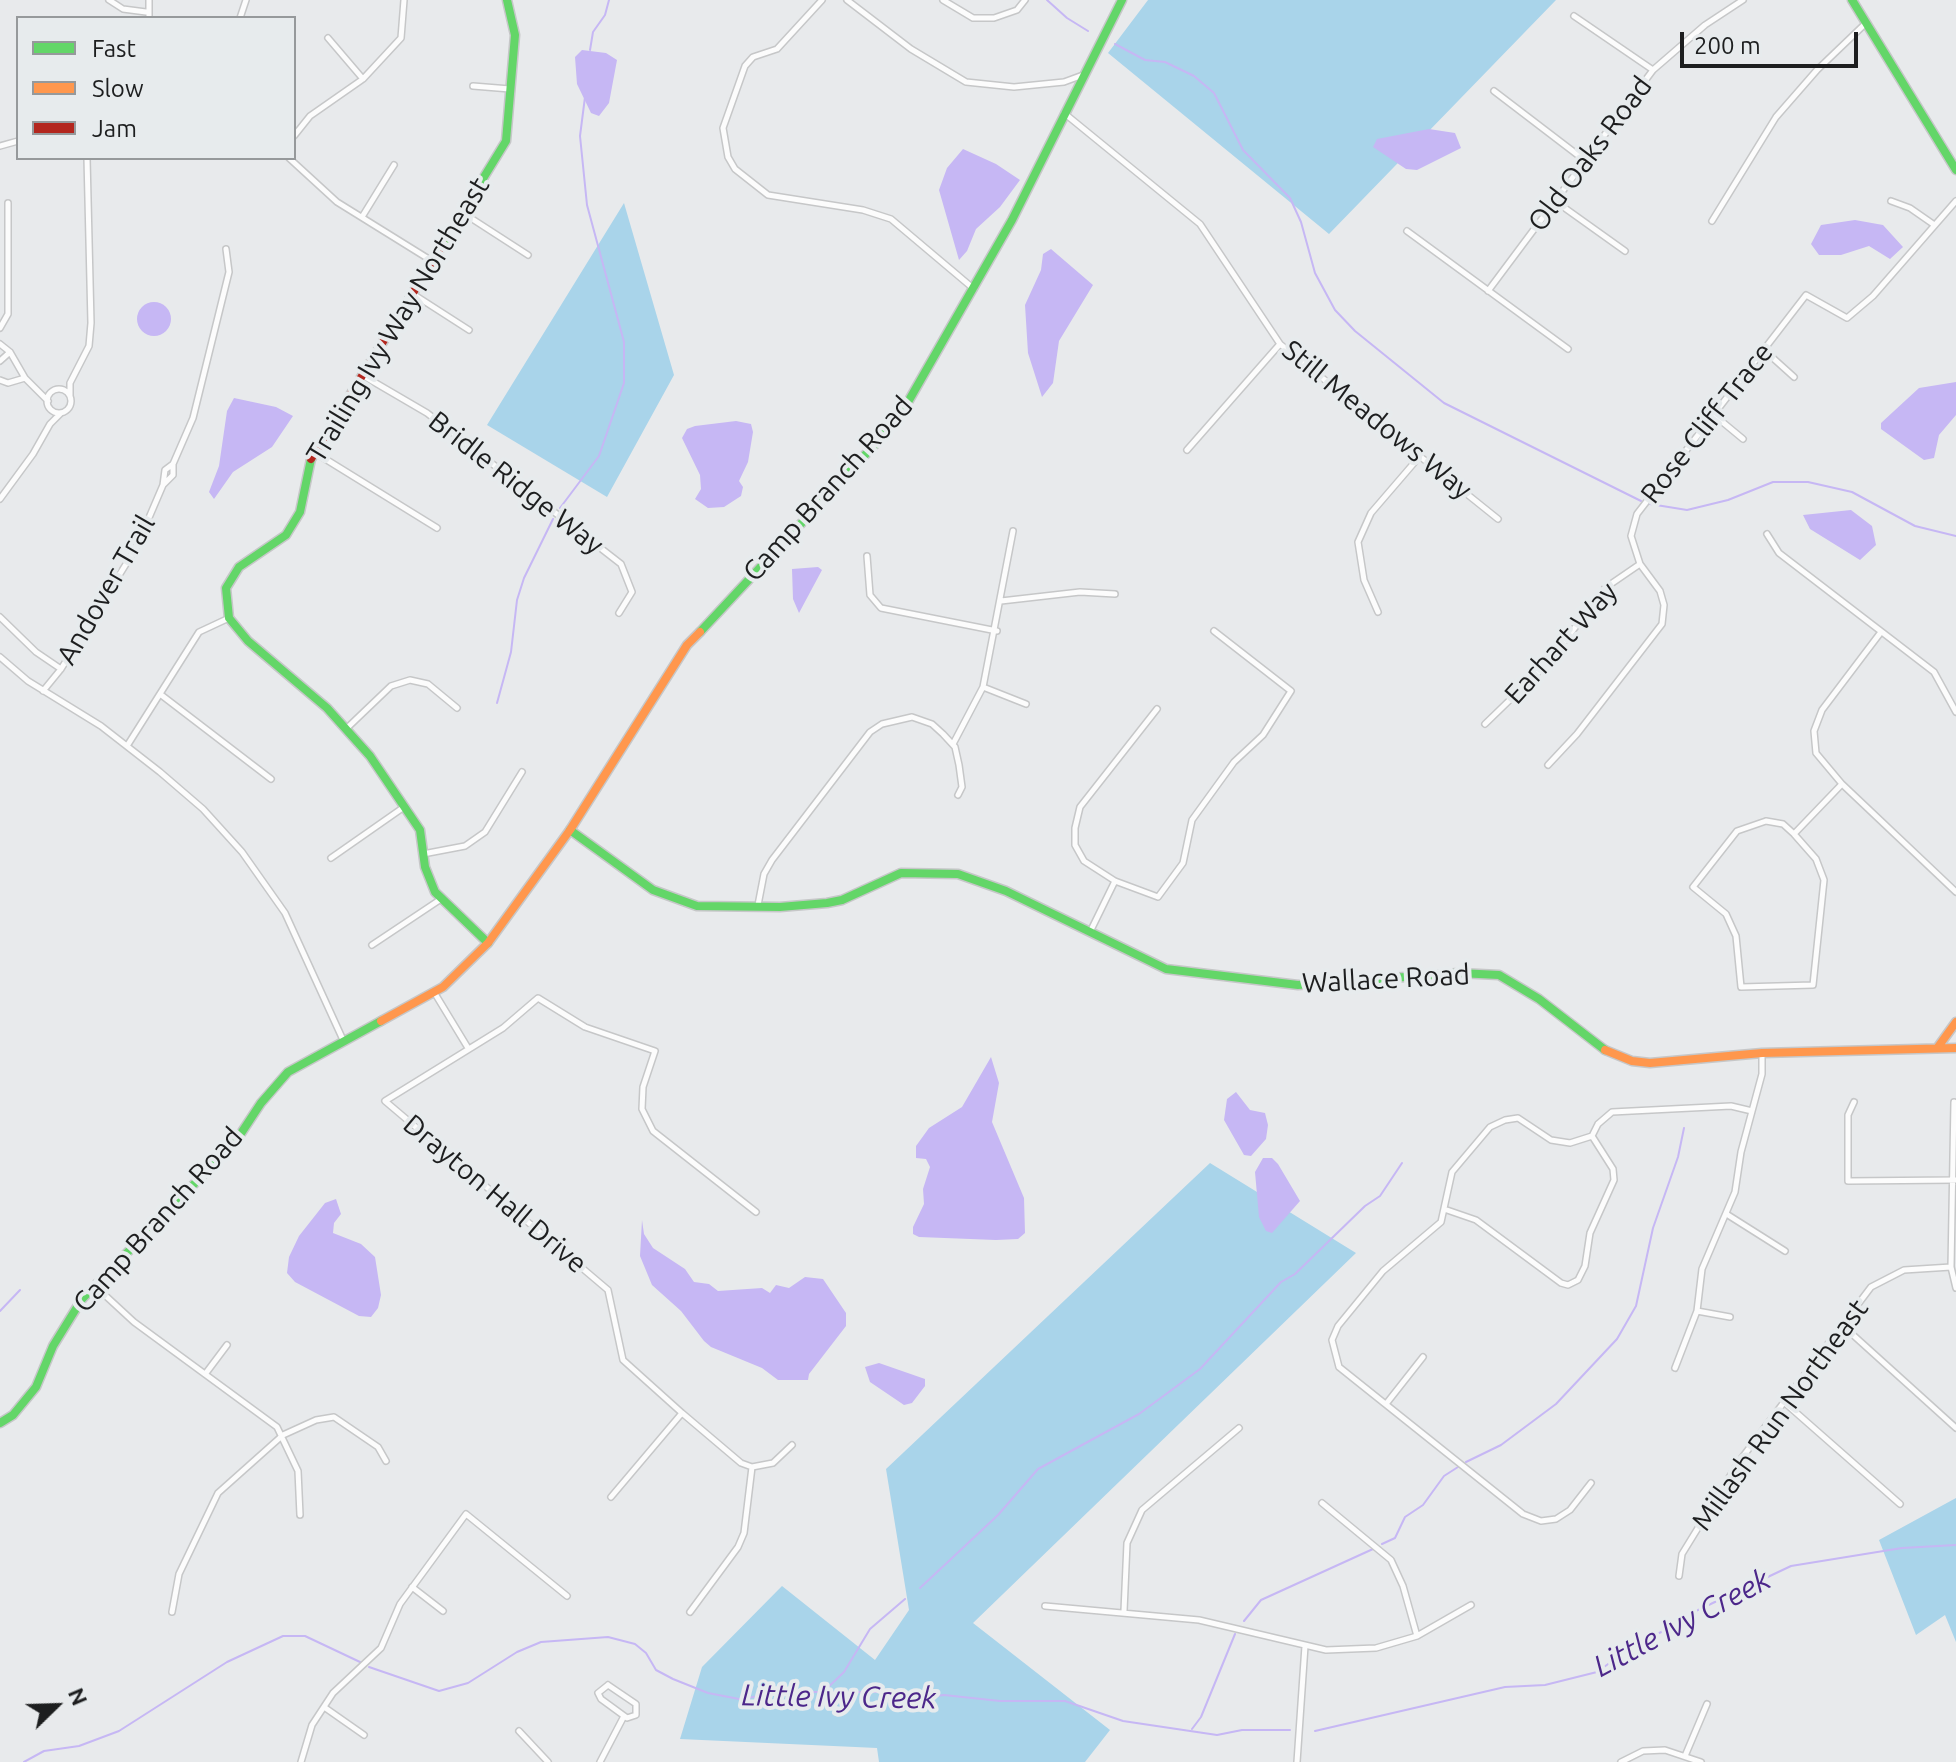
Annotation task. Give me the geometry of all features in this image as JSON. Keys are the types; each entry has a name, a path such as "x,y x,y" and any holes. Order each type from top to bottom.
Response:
{"street":[{"path":"109,0 123,9 147,15 149,0"},
{"path":"296,134 310,116 363,79 401,38 404,0"},
{"name":"Trailing Ivy Way Northeast","path":"229,618 226,588 239,567 286,535 300,512 307,465 314,452 506,141 515,35 507,0"},
{"path":"822,0 777,49 753,57 745,66 723,128 728,157 735,169 768,195 863,210 891,219 975,290"},
{"path":"847,0 911,49 966,82 1014,87 1064,82 1088,74"},
{"path":"943,0 973,18 994,18 1017,10 1025,0"},
{"name":"Camp Branch Road","path":"0,1423 13,1415 36,1387 68,1319 95,1286 236,1141 261,1103 288,1072 434,992 488,943 570,830 683,650 894,422 975,290 1063,112 1088,74 1122,0"},
{"name":"Old Oaks Road","path":"1488,291 1583,159 1653,70 1705,25 1743,0"},
{"path":"1852,0 1956,170"},
{"path":"1574,16 1653,70"},
{"path":"1712,221 1776,117 1817,70 1866,23"},
{"path":"328,38 363,79"},
{"path":"473,86 510,89"},
{"path":"1494,91 1583,159"},
{"name":"Still Meadows Way","path":"1063,112 1200,224 1280,344 1498,519"},
{"path":"0,499 33,454 50,424 69,408 70,383 89,346 87,160"},
{"path":"291,160 337,202 433,262"},
{"path":"362,217 394,165"},
{"path":"1555,201 1625,251"},
{"path":"1891,201 1910,208 1933,224"},
{"name":"Rose Cliff Trace","path":"1548,765 1577,734 1662,624 1664,605 1660,591 1640,564 1631,536 1637,514 1806,295 1847,318 1873,296 1956,201"},
{"path":"0,328 8,308 8,203"},
{"path":"463,213 528,255"},
{"path":"1407,231 1568,349"},
{"path":"0,233 8,233"},
{"name":"Andover Trail","path":"43,691 61,669 136,548 163,485 173,475 173,464 193,418 229,272 226,249"},
{"path":"413,294 469,330"},
{"path":"0,302 8,308"},
{"path":"0,344 10,352 25,378 48,404 61,413"},
{"path":"1187,450 1280,344"},
{"path":"1764,350 1794,377"},
{"path":"0,361 10,352"},
{"name":"Bridle Ridge Way","path":"362,375 427,413 621,564 632,592 619,613"},
{"path":"0,380 8,383 25,378"},
{"path":"50,424 48,404 55,391 70,383"},
{"path":"38,390 70,396"},
{"path":"1714,415 1743,439"},
{"path":"314,452 437,528"},
{"path":"1378,612 1364,580 1358,542 1371,513 1420,456"},
{"path":"953,744 983,687 997,631 1013,531"},
{"path":"1767,534 1779,553 1934,672 1956,712"},
{"path":"867,556 870,595 881,608 997,631"},
{"name":"Earhart Way","path":"1485,724 1548,663 1605,588 1640,564"},
{"path":"1001,601 1080,592 1115,594"},
{"path":"0,617 36,652 61,669"},
{"path":"127,746 199,632 229,618 248,641 346,729 370,756 420,830 425,867 441,899 488,943"},
{"path":"1157,709 1080,807 1075,845 1084,861 1115,881 1158,897 1183,863 1192,820 1234,762 1263,735 1291,691 1214,631"},
{"path":"1881,632 1822,710 1814,731 1816,753 1842,784 1956,892"},
{"path":"0,657 43,691 101,726 127,746 203,809 242,852 285,913 344,1042"},
{"path":"346,729 391,686 410,680 428,684 457,708"},
{"path":"983,687 1026,704"},
{"path":"160,694 189,713 271,779"},
{"path":"758,905 764,874 772,860 870,732 897,718 912,717 932,724 953,744 962,787 958,795"},
{"path":"423,854 465,846 485,832 522,772"},
{"path":"1794,834 1842,784"},
{"path":"331,858 404,807"},
{"path":"1752,823 1783,824 1794,834 1816,859 1824,880 1813,985 1741,987 1736,936 1726,914 1693,887 1737,831 1752,823"},
{"name":"Wallace Road","path":"570,830 673,900 713,907 827,903 842,900 901,873 944,873 1006,891 1166,969 1298,985 1459,973 1499,975 1539,999 1611,1054 1632,1061 1650,1063 1762,1053 1956,1048"},
{"path":"1091,930 1115,881"},
{"path":"372,945 441,899"},
{"path":"434,992 468,1048"},
{"name":"Drayton Hall Drive","path":"752,1467 741,1463 623,1360 608,1290 385,1101 503,1028 538,998 585,1027 655,1051 643,1087 642,1109 653,1131 756,1212"},
{"path":"1938,1047 1956,1022"},
{"path":"1675,1368 1697,1311 1702,1269 1728,1215 1762,1074 1762,1053"},
{"path":"1854,1102 1848,1115 1848,1181 1955,1180"},
{"path":"1954,1102 1955,1180 1951,1267 1956,1288"},
{"path":"1591,1483 1570,1510 1556,1519 1541,1521 1532,1518 1339,1367 1332,1340 1338,1326 1383,1271 1432,1232 1447,1210 1452,1172 1490,1127 1518,1118 1551,1140 1570,1143 1592,1136 1598,1124 1612,1112 1731,1106 1752,1111"},
{"path":"1447,1210 1476,1220 1561,1283 1568,1285 1578,1280 1585,1266 1590,1233 1614,1180 1613,1169 1592,1136"},
{"path":"1728,1215 1785,1251"},
{"name":"Millash Run Northeast","path":"1679,1576 1682,1554 1738,1463 1871,1287 1888,1277 1921,1267 1951,1267"},
{"path":"95,1286 134,1322 206,1373 283,1435 298,1471 300,1515"},
{"path":"1697,1311 1730,1317"},
{"path":"1842,1325 1956,1428"},
{"path":"206,1373 227,1345"},
{"path":"1386,1404 1423,1357"},
{"path":"1784,1402 1900,1504"},
{"path":"611,1497 682,1413"},
{"path":"172,1612 179,1574 218,1493 250,1460 283,1435 316,1420 334,1417 378,1447 386,1461"},
{"path":"1124,1611 1127,1543 1142,1510 1239,1428"},
{"path":"690,1612 738,1547 744,1533 752,1467 773,1463 792,1445"},
{"path":"1322,1503 1391,1560 1403,1586 1417,1636"},
{"path":"301,1762 312,1725 333,1693 381,1648 400,1604 466,1514 567,1596"},
{"path":"412,1587 443,1611"},
{"path":"1045,1606 1199,1620 1326,1650 1376,1648 1417,1636 1471,1605"},
{"path":"1297,1762 1305,1646"},
{"path":"608,1685 636,1704 636,1715 624,1716 601,1699 598,1693 602,1688 608,1685"},
{"path":"1685,1756 1707,1704"},
{"path":"324,1707 364,1735"},
{"path":"600,1762 624,1716"},
{"path":"519,1731 548,1762"},
{"path":"1621,1762 1643,1751 1665,1750 1701,1762"}],"shaded area":[{"path":"1148,0 1556,0 1329,234 1108,53"},
{"path":"582,50 606,53 617,60 609,103 599,116 591,113 577,84 575,57"},
{"path":"1429,129 1455,133 1461,148 1417,170 1406,169 1373,147 1377,139"},
{"path":"963,149 996,164 1020,180 1000,207 976,229 967,251 959,260 939,190 947,168"},
{"path":"624,203 674,375 607,497 487,425"},
{"path":"1855,220 1883,225 1903,247 1890,259 1869,246 1841,255 1819,255 1811,244 1821,225"},
{"path":"1051,249 1093,285 1059,341 1053,383 1042,397 1028,353 1025,305 1041,270 1043,254"},
{"path":"154,302 166,307 171,319 166,331 154,336 142,331 137,319 142,307"},
{"path":"1956,382 1956,415 1939,435 1934,458 1924,460 1881,429 1881,423 1919,388"},
{"path":"234,398 276,407 293,416 272,447 233,472 214,499 209,492 219,466 227,411"},
{"path":"736,421 751,424 753,432 748,462 739,481 743,487 741,496 724,507 708,508 695,499 701,489 700,475 682,438 687,429 695,426"},
{"path":"1851,510 1872,526 1876,545 1860,560 1810,529 1803,515"},
{"path":"818,567 822,570 799,613 793,599 792,569"},
{"path":"991,1057 999,1083 992,1122 1024,1198 1025,1233 1018,1239 996,1240 919,1237 913,1234 913,1227 924,1204 923,1189 930,1167 926,1159 916,1158 916,1146 929,1128 962,1107"},
{"path":"1236,1092 1250,1110 1265,1113 1268,1125 1266,1139 1251,1156 1244,1155 1224,1120 1227,1099"},
{"path":"1263,1158 1272,1158 1278,1164 1300,1201 1272,1233 1266,1231 1259,1217 1255,1172"},
{"path":"1210,1163 1356,1253 973,1623 1110,1730 1085,1762 879,1762 877,1748 680,1739 702,1667 782,1586 875,1660 909,1610 886,1469"},
{"path":"336,1199 341,1214 334,1223 333,1233 361,1244 375,1257 381,1295 378,1308 371,1317 359,1316 295,1282 287,1273 289,1257 299,1236 325,1203"},
{"path":"642,1220 644,1234 653,1248 685,1269 694,1282 709,1284 718,1291 762,1288 770,1293 776,1285 789,1288 805,1277 823,1279 846,1313 846,1326 809,1374 808,1380 778,1380 762,1368 711,1347 704,1341 681,1311 652,1285 640,1256"},
{"path":"879,1363 925,1379 925,1386 912,1403 904,1405 870,1382 865,1367"},
{"path":"1956,1498 1956,1642 1945,1615 1916,1635 1879,1540"}],"waterway":[{"path":"590,50 593,32 605,15 609,0"},
{"path":"1047,0 1088,31"},
{"path":"1115,44 1145,60 1165,62 1194,76 1214,93 1243,150 1290,198 1301,222 1315,273 1335,310 1355,331 1444,403 1641,501"},
{"path":"560,508 599,456 624,383 624,342 587,205 580,136 585,97"},
{"path":"1650,504 1687,510 1728,500 1773,482 1808,482 1852,492 1915,526 1956,536"},
{"path":"497,703 511,652 517,600 524,578 553,519"},
{"path":"1466,1462 1501,1445 1556,1404 1617,1339 1636,1306 1653,1228 1678,1157 1684,1128"},
{"path":"920,1588 998,1515 1038,1469 1139,1414 1200,1369 1281,1282 1295,1274 1365,1206 1380,1196 1402,1163"},
{"path":"0,1311 20,1290"},
{"path":"1382,1544 1395,1538 1405,1517 1423,1505 1444,1476 1458,1467"},
{"name":"Little Ivy Creek","path":"1315,1731 1505,1687 1545,1685 1597,1672 1636,1644 1674,1626 1698,1610 1791,1566 1902,1548 1956,1545"},
{"path":"1244,1621 1261,1600 1373,1549"},
{"path":"822,1693 844,1672 870,1629 905,1599"},
{"path":"1192,1729 1201,1717 1235,1634"},
{"name":"Little Ivy Creek","path":"24,1762 44,1751 79,1746 119,1731 227,1662 283,1636 305,1636 360,1662"},
{"name":"Little Ivy Creek","path":"369,1667 439,1691 468,1683 517,1652 541,1642 608,1637 635,1644 646,1653 656,1670 673,1679 708,1693 739,1699 789,1692 891,1692 919,1698 944,1695 1000,1701 1065,1701 1123,1721 1217,1735 1242,1730 1290,1730"}],"traffic: fast":[{"path":"443,244 506,141 515,35 507,0"},
{"path":"700,632 878,441 908,402 1012,220 1122,0"},
{"path":"1852,0 1956,170"},
{"path":"311,459 300,512 286,535 239,567 226,588 229,618 248,641 327,708 370,756 420,830 425,867 435,892 488,943"},
{"path":"570,830 653,890 697,906 780,907 827,903 842,900 901,873 958,874 1006,891 1166,969 1298,985 1459,973 1499,975 1539,999 1605,1050"},
{"path":"0,1423 13,1415 36,1387 53,1346 82,1299 236,1141 261,1103 288,1072 381,1021"}],"traffic: slow":[{"path":"381,1021 443,987 488,943 570,830 687,645 700,632"},
{"path":"1938,1047 1956,1022"},
{"path":"1605,1050 1632,1061 1650,1063 1762,1053 1956,1048"}],"traffic: jam":[{"path":"311,459 443,244"}]}
